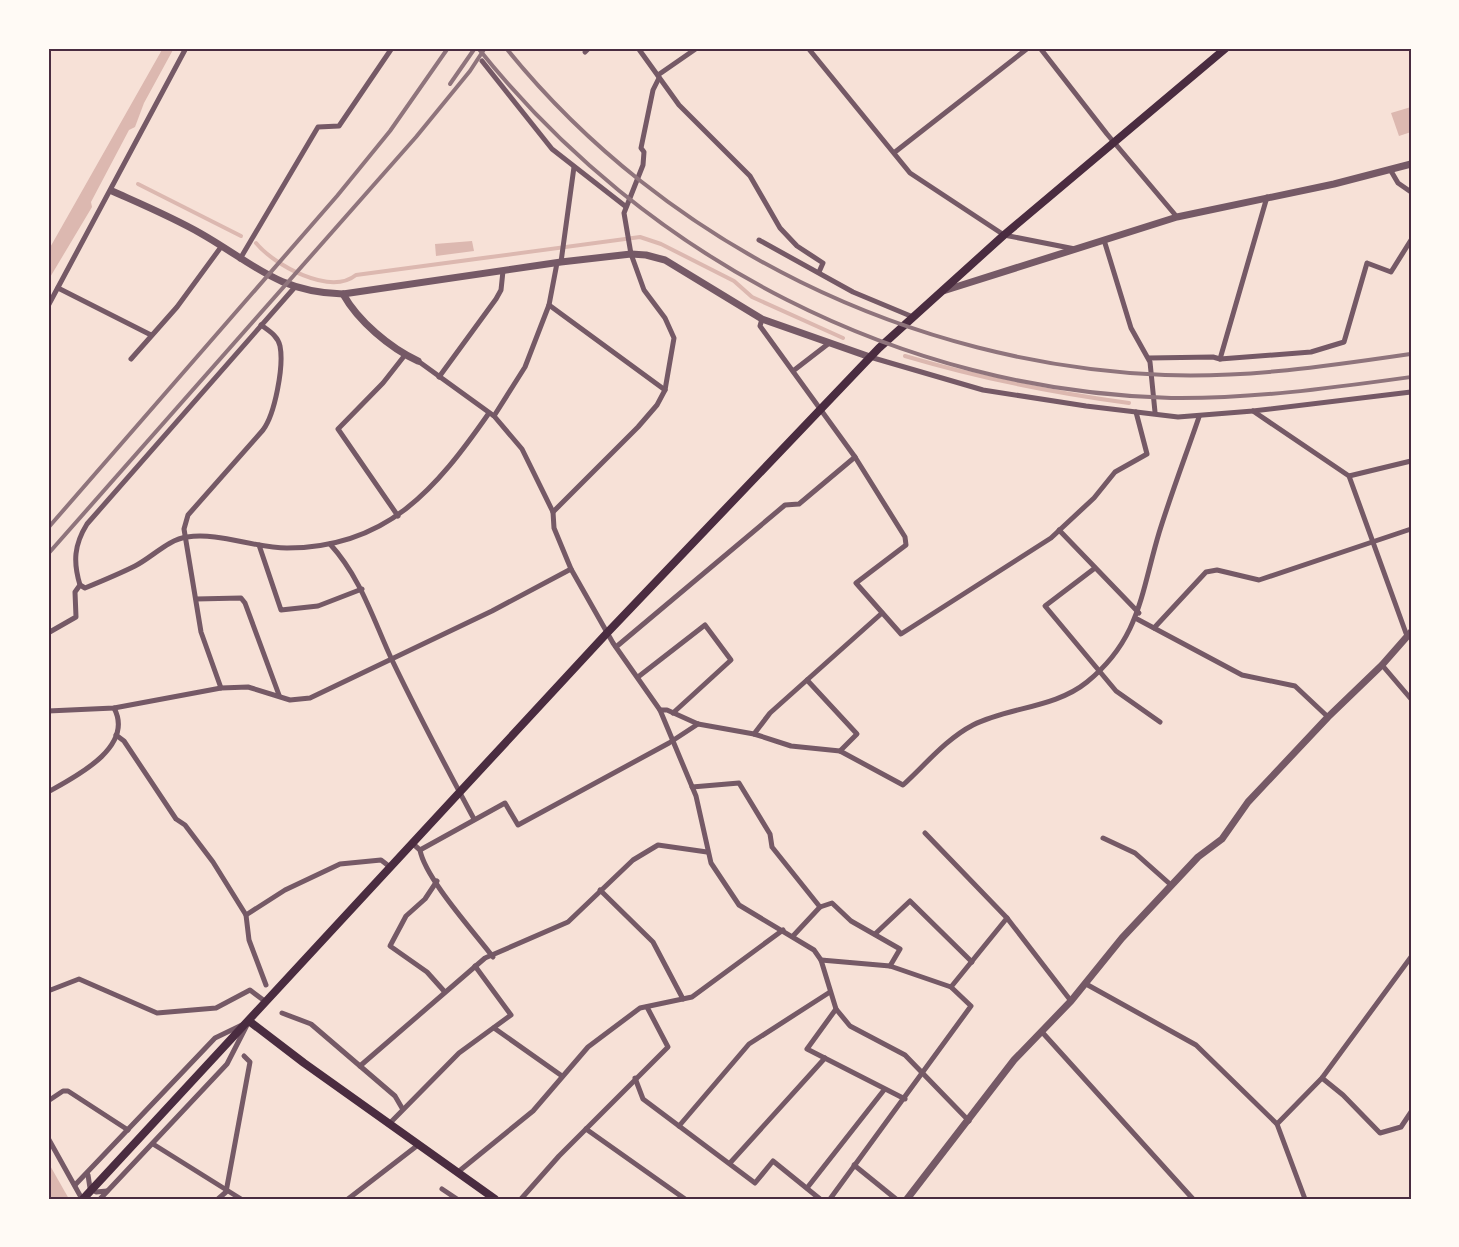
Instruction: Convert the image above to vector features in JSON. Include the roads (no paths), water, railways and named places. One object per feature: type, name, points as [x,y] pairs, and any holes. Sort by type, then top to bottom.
[{"type":"main road","points":[[82,1199],[607,633],[870,357],[938,293],[1226,48]]},
{"type":"main road","points":[[249,1021],[495,1199]]},
{"type":"street","points":[[48,306],[112,191],[186,48]]},
{"type":"street","points":[[240,259],[318,127],[339,126],[392,48]]},
{"type":"street","points":[[638,48],[679,105],[750,176],[780,228],[797,246],[823,263],[819,272]]},
{"type":"street","points":[[553,512],[638,427],[657,405],[665,390],[674,338],[665,318],[644,290],[631,254],[625,206],[643,165],[644,152],[641,148],[658,76],[697,48]]},
{"type":"street","points":[[808,48],[910,173],[1004,236],[1076,249]]},
{"type":"street","points":[[895,152],[1029,48]]},
{"type":"street","points":[[1040,48],[1113,142],[1177,217]]},
{"type":"street","points":[[482,61],[552,149],[625,206]]},
{"type":"street","points":[[938,293],[1177,217],[1391,171],[1411,164]]},
{"type":"street","points":[[80,585],[85,588],[137,565],[185,537],[286,548],[330,544],[366,534],[398,516],[451,467],[525,368],[549,305],[559,263],[574,167]]},
{"type":"street","points":[[1391,171],[1398,183],[1411,192]]},
{"type":"street","points":[[112,191],[181,222],[275,280],[318,293],[343,294],[631,254],[665,260],[762,319],[828,344],[983,390],[1136,412],[1199,417],[1411,392]]},
{"type":"street","points":[[1220,359],[1267,197]]},
{"type":"street","points":[[759,240],[853,292],[913,317]]},
{"type":"street","points":[[1104,240],[1131,328],[1149,358],[1155,412]]},
{"type":"street","points":[[1149,358],[1213,357],[1220,359],[1311,352],[1344,342],[1367,263],[1390,272],[1411,240]]},
{"type":"street","points":[[131,359],[177,307],[221,247]]},
{"type":"street","points":[[439,377],[496,299],[501,290],[503,270]]},
{"type":"street","points":[[48,633],[76,617],[75,592],[80,585],[75,555],[78,539],[87,524],[295,287]]},
{"type":"street","points":[[58,288],[151,335]]},
{"type":"street","points":[[343,294],[352,308],[405,355],[418,361],[491,415],[522,449],[553,512],[554,528],[571,569],[607,633],[660,710],[692,787],[711,863],[739,905],[814,950],[821,960],[836,1009],[850,1026],[906,1055],[969,1121]]},
{"type":"street","points":[[549,305],[665,390]]},
{"type":"street","points":[[762,319],[760,326],[855,457],[905,537],[906,545],[856,583],[901,634],[1059,530],[1094,498],[1115,472],[1147,454],[1136,412]]},
{"type":"street","points":[[221,688],[201,632],[184,529],[188,515],[263,430],[273,414],[281,358],[280,346],[276,337],[261,325]]},
{"type":"street","points":[[793,371],[828,344]]},
{"type":"street","points":[[398,516],[338,429],[383,383],[405,355]]},
{"type":"street","points":[[907,1199],[1014,1060],[1071,1001],[1122,938],[1198,857],[1222,839],[1248,802],[1328,717],[1382,665],[1409,634],[1372,543],[1349,476],[1252,411]]},
{"type":"street","points":[[660,710],[673,712],[698,724],[754,734],[791,746],[840,751],[903,785],[954,738],[973,725],[1057,699],[1087,682],[1114,655],[1138,616],[1160,533],[1199,417]]},
{"type":"street","points":[[616,647],[785,505],[799,504],[855,457]]},
{"type":"street","points":[[1349,476],[1411,461]]},
{"type":"street","points":[[1154,628],[1206,572],[1217,570],[1259,580],[1411,529]]},
{"type":"street","points":[[1059,530],[1138,616],[1154,628],[1242,675],[1295,686],[1328,717]]},
{"type":"street","points":[[330,544],[346,561],[363,589],[391,658],[474,819]]},
{"type":"street","points":[[259,545],[281,610],[318,606],[363,589]]},
{"type":"street","points":[[1095,568],[1046,606],[1116,691],[1160,722]]},
{"type":"street","points":[[48,711],[114,708],[221,688],[248,687],[290,700],[310,698],[492,611],[571,569]]},
{"type":"street","points":[[196,599],[241,598],[245,603],[279,695]]},
{"type":"street","points":[[754,734],[770,713],[882,613]]},
{"type":"street","points":[[638,677],[705,625],[731,660],[673,712]]},
{"type":"street","points":[[1382,665],[1411,699]]},
{"type":"street","points":[[807,680],[857,734],[840,751]]},
{"type":"street","points":[[48,792],[91,766],[104,755],[116,735],[117,715],[114,708]]},
{"type":"street","points":[[420,850],[505,803],[518,825],[698,724]]},
{"type":"street","points":[[116,735],[124,741],[176,819],[185,825],[213,862],[246,915],[249,940],[266,985]]},
{"type":"street","points":[[692,787],[738,783],[770,834],[772,847],[820,907]]},
{"type":"street","points":[[925,833],[1007,918],[1071,1001]]},
{"type":"street","points":[[1103,838],[1135,853],[1171,885]]},
{"type":"street","points":[[412,843],[420,850],[422,860],[436,881],[493,957]]},
{"type":"street","points":[[360,1066],[444,991],[485,958],[493,957],[568,922],[633,860],[658,845],[707,852]]},
{"type":"street","points":[[246,915],[285,890],[340,864],[381,860],[390,867]]},
{"type":"street","points":[[436,881],[425,899],[406,916],[390,946],[427,972],[444,991]]},
{"type":"street","points":[[600,890],[653,942],[684,999]]},
{"type":"street","points":[[875,934],[910,901],[972,962]]},
{"type":"street","points":[[793,936],[820,907],[832,903],[851,921],[900,949],[890,966]]},
{"type":"street","points":[[951,987],[1007,918]]},
{"type":"street","points":[[458,1172],[533,1111],[588,1047],[640,1008],[692,998],[783,930]]},
{"type":"street","points":[[1277,1124],[1322,1077],[1411,957]]},
{"type":"street","points":[[821,960],[890,966],[951,987],[971,1006],[830,1199]]},
{"type":"street","points":[[389,1124],[402,1108],[459,1053],[511,1015],[475,966]]},
{"type":"street","points":[[48,991],[79,979],[157,1013],[216,1008],[250,990],[266,1002]]},
{"type":"street","points":[[1086,984],[1196,1045],[1277,1124],[1305,1199]]},
{"type":"street","points":[[679,1126],[750,1044],[830,992]]},
{"type":"street","points":[[521,1199],[585,1129],[668,1047],[647,1007]]},
{"type":"street","points":[[836,1009],[807,1049],[905,1099]]},
{"type":"street","points":[[282,1013],[311,1024],[395,1096],[402,1108]]},
{"type":"street","points":[[75,1185],[215,1038],[249,1021]]},
{"type":"street","points":[[100,1199],[227,1064],[249,1021]]},
{"type":"street","points":[[494,1028],[562,1076]]},
{"type":"street","points":[[1042,1032],[1193,1199]]},
{"type":"street","points":[[218,1199],[226,1192],[250,1062],[244,1056]]},
{"type":"street","points":[[730,1163],[825,1058]]},
{"type":"street","points":[[1322,1077],[1380,1133],[1401,1127],[1411,1112]]},
{"type":"street","points":[[635,1078],[643,1100],[755,1183],[773,1161],[820,1199]]},
{"type":"street","points":[[807,1188],[884,1090]]},
{"type":"street","points":[[48,1101],[63,1091],[68,1091],[128,1130]]},
{"type":"street","points":[[585,1129],[685,1199]]},
{"type":"street","points":[[48,1138],[82,1199]]},
{"type":"street","points":[[153,1144],[186,1162],[226,1192],[242,1199]]},
{"type":"street","points":[[348,1199],[418,1145]]},
{"type":"street","points":[[854,1165],[896,1199]]},
{"type":"street","points":[[89,1172],[86,1177],[90,1188],[96,1192],[108,1190]]},
{"type":"street","points":[[442,1190],[458,1199]]},
{"type":"waterway","points":[[138,184],[241,236]]},
{"type":"waterway","points":[[256,243],[264,252],[289,268],[318,280],[332,282],[345,281],[356,275],[640,237],[661,244],[734,281],[752,297],[843,338]]},
{"type":"waterway","points":[[905,356],[1016,384],[1129,403]]},
{"type":"railway","points":[[48,528],[337,196],[390,131],[448,48]]},
{"type":"railway","points":[[450,84],[475,48]]},
{"type":"railway","points":[[478,48],[545,123],[619,191],[700,250],[786,300],[877,340],[972,370],[1071,390],[1171,398],[1261,395],[1411,377]]},
{"type":"railway","points":[[48,554],[416,137],[470,71],[485,48]]},
{"type":"railway","points":[[506,48],[570,118],[641,181],[718,236],[801,282],[887,319],[978,348],[1071,366],[1165,375],[1258,373],[1411,354]]}]
